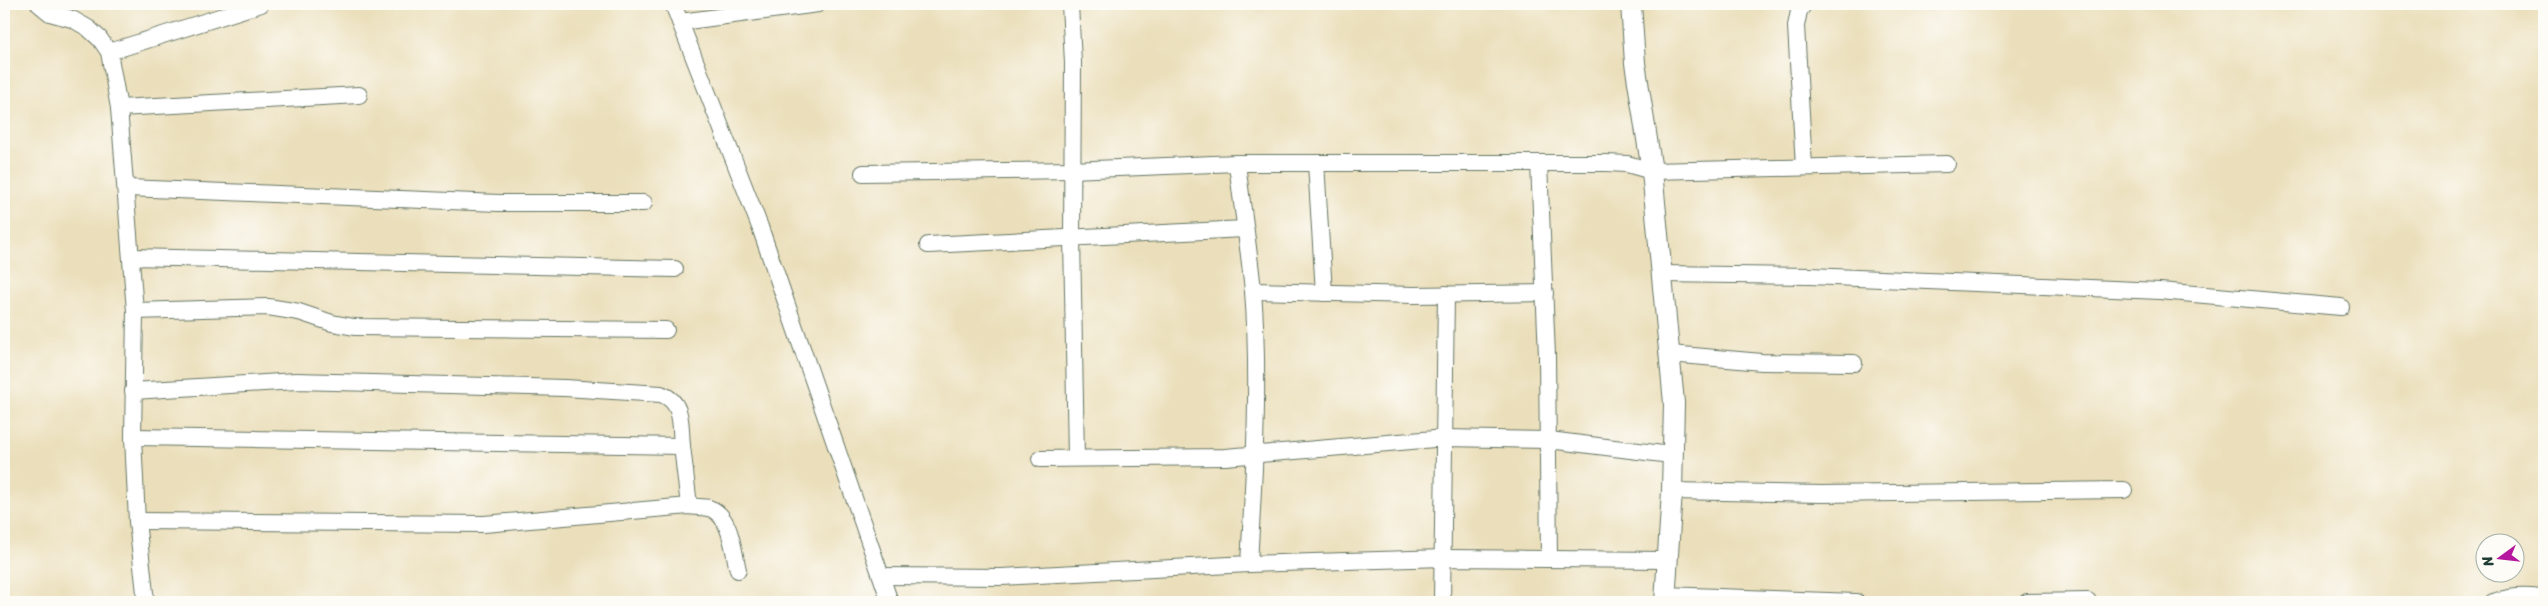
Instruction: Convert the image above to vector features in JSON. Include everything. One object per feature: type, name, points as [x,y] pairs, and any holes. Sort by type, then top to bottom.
[{"type":"street","points":[[40,4],[50,13],[72,19],[88,28],[100,39],[109,52],[119,108],[127,188],[135,311],[132,437],[137,520],[146,602]]},
{"type":"street","points":[[109,52],[261,4]]},
{"type":"street","points":[[673,4],[763,236],[890,602]]},
{"type":"street","points":[[680,22],[818,4]]},
{"type":"street","points":[[1070,4],[1073,62],[1071,170],[1076,458]]},
{"type":"street","points":[[1631,4],[1634,55],[1652,170],[1674,403],[1671,456],[1672,491],[1665,599],[1856,602]]},
{"type":"street","points":[[1804,4],[1799,11],[1796,26],[1804,167]]},
{"type":"street","points":[[119,108],[359,94]]},
{"type":"street","points":[[863,173],[1071,170],[1237,163],[1539,162],[1627,164],[1652,170],[1947,164]]},
{"type":"street","points":[[1539,162],[1545,293],[1550,559]]},
{"type":"street","points":[[1237,163],[1253,291],[1256,456],[1248,564]]},
{"type":"street","points":[[1316,163],[1324,293]]},
{"type":"street","points":[[127,188],[500,203],[644,203]]},
{"type":"street","points":[[928,245],[1244,229]]},
{"type":"street","points":[[131,257],[675,269]]},
{"type":"street","points":[[1662,274],[1810,276],[2160,291],[2341,307]]},
{"type":"street","points":[[1253,291],[1446,294],[1545,293]]},
{"type":"street","points":[[1442,602],[1446,438],[1446,294]]},
{"type":"street","points":[[135,311],[268,307],[299,312],[332,324],[354,327],[666,330]]},
{"type":"street","points":[[1670,354],[1762,362],[1854,363]]},
{"type":"street","points":[[133,390],[296,381],[565,388],[661,394],[674,401],[679,411],[689,506]]},
{"type":"street","points":[[132,437],[682,446]]},
{"type":"street","points":[[1040,459],[1256,456],[1446,438],[1549,440],[1671,456]]},
{"type":"street","points":[[1672,491],[1822,494],[2124,490]]},
{"type":"street","points":[[137,520],[484,524],[689,506],[710,508],[723,517],[730,534],[738,570]]},
{"type":"street","points":[[882,576],[1002,577],[1248,564],[1444,558],[1667,560]]},
{"type":"street","points":[[2493,602],[2511,597],[2544,599]]},
{"type":"street","points":[[2027,602],[2088,602]]}]
